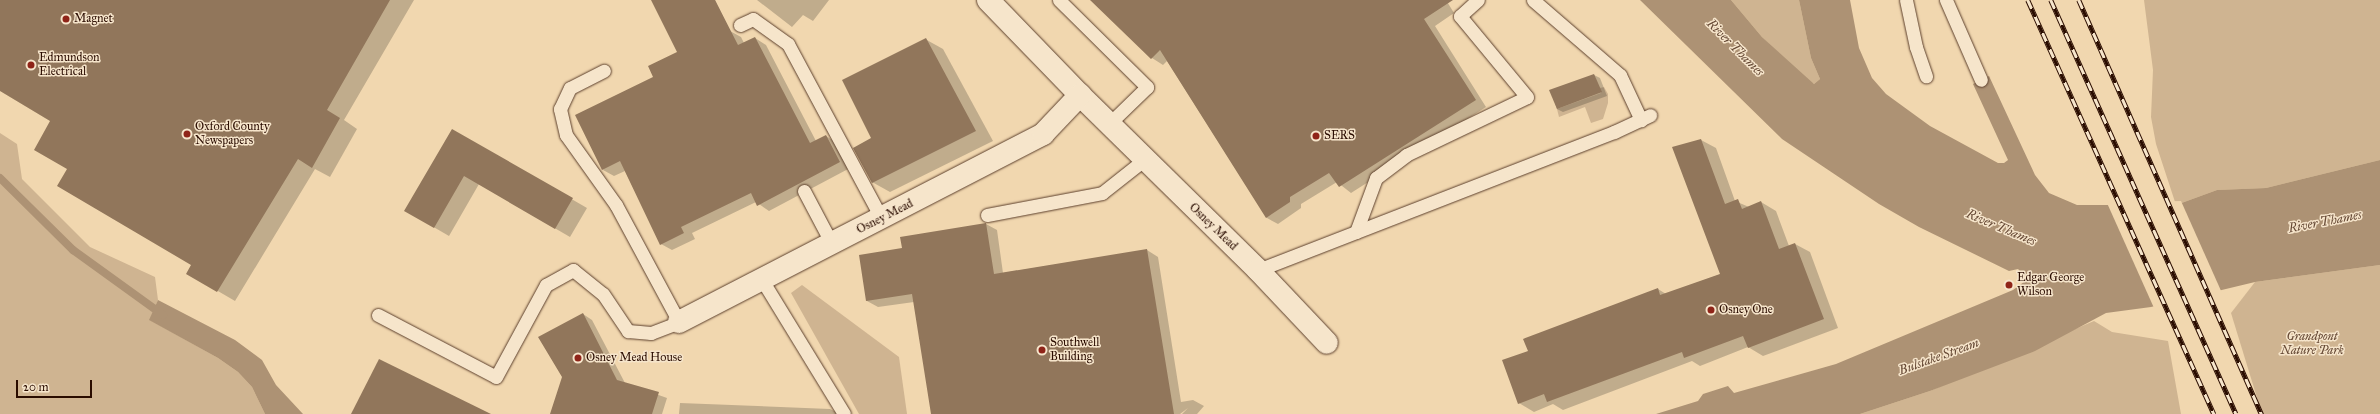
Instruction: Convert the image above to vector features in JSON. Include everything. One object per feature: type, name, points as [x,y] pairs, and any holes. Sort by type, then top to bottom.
[{"type":"street","name":"Osney Mead","points":[[988,0],[1080,95],[1258,270],[1327,344]]},
{"type":"street","name":"Osney Mead","points":[[679,322],[882,219],[1043,134],[1080,95]]},
{"type":"lane","points":[[1059,0],[1147,87],[1109,124]]},
{"type":"lane","points":[[1356,232],[1376,178],[1406,155],[1527,97],[1460,16],[1478,0]]},
{"type":"lane","points":[[1258,270],[1646,117],[1620,75],[1533,0]]},
{"type":"lane","points":[[1906,0],[1916,47],[1926,76]]},
{"type":"lane","points":[[1946,0],[1981,80]]},
{"type":"lane","points":[[740,25],[753,19],[788,44],[882,219]]},
{"type":"lane","points":[[378,315],[496,377],[546,285],[573,270],[602,294],[628,331],[651,334],[679,322],[616,205],[566,135],[560,109],[570,88],[604,71]]},
{"type":"lane","points":[[987,215],[1102,194],[1145,160]]},
{"type":"lane","points":[[804,191],[832,244]]},
{"type":"lane","points":[[762,280],[844,414]]},
{"type":"green space","points":[[1731,0],[1799,0],[1811,58],[1820,79],[1814,84],[1810,82],[1762,37]]},
{"type":"green space","points":[[2144,0],[2380,0],[2380,160],[2266,188],[2217,190],[2176,205],[2156,144],[2151,117],[2153,70]]},
{"type":"green space","points":[[1604,87],[1608,94],[1608,103],[1603,119],[1591,123],[1585,107],[1559,117],[1557,109],[1601,93],[1600,88]]},
{"type":"green space","points":[[0,133],[17,144],[22,179],[90,247],[155,277],[158,300],[150,320],[218,358],[238,372],[252,387],[265,414],[0,414]]},
{"type":"green space","name":"Grandpont Nature Park","points":[[2380,265],[2380,414],[2262,414],[2231,313],[2255,282]]},
{"type":"green space","points":[[802,285],[899,357],[907,414],[859,414],[791,293]]},
{"type":"green space","points":[[2094,321],[2112,332],[2168,341],[2181,414],[1860,414],[1930,391]]},
{"type":"water","points":[[1640,0],[1731,0],[1762,37],[1814,84],[1820,79],[1811,58],[1799,0],[1850,0],[1859,48],[1872,78],[1886,94],[1930,126],[1998,163],[2004,163],[2008,160],[1973,84],[1989,76],[2035,175],[2049,193],[2077,205],[2176,205],[2217,190],[2266,188],[2380,160],[2380,265],[2255,282],[2151,307],[2106,313],[2035,351],[1930,391],[1860,414],[1656,414],[1698,401],[1703,394],[1728,386],[1734,393],[1836,364],[2013,290],[2028,279],[2018,269],[2009,271],[1919,227],[1879,204],[1782,139]]},
{"type":"water","points":[[158,300],[235,340],[262,360],[276,385],[303,414],[265,414],[252,387],[238,372],[218,358],[149,320]]},
{"type":"pier","points":[[2181,201],[2222,293],[2154,308],[2107,203]]},
{"type":"building","name":"Oxford County Newspapers","points":[[0,0],[390,0],[327,110],[340,118],[312,168],[298,159],[217,292],[186,274],[191,265],[57,186],[67,169],[34,150],[50,121],[0,91]]},
{"type":"building","points":[[651,0],[715,0],[738,45],[755,37],[810,143],[826,135],[840,162],[757,206],[751,193],[681,227],[684,233],[660,245],[620,161],[602,170],[575,115],[653,77],[648,66],[677,52]]},
{"type":"building","name":"SERS","points":[[1090,0],[1453,0],[1424,19],[1476,100],[1339,187],[1329,173],[1290,197],[1290,202],[1266,218],[1160,50],[1151,59]]},
{"type":"building","points":[[926,38],[976,131],[872,183],[853,148],[871,138],[842,80]]},
{"type":"building","points":[[1594,74],[1602,92],[1557,109],[1549,90]]},
{"type":"building","points":[[452,129],[573,198],[555,229],[464,176],[434,228],[404,211]]},
{"type":"building","name":"Osney One","points":[[1701,139],[1725,204],[1738,199],[1742,209],[1761,201],[1779,249],[1795,243],[1824,319],[1748,348],[1743,336],[1684,358],[1682,352],[1547,402],[1544,394],[1518,404],[1502,360],[1528,351],[1523,339],[1658,288],[1660,295],[1720,274],[1672,147]]},
{"type":"building","name":"Southwell Building","points":[[986,223],[994,274],[1147,249],[1174,414],[931,414],[912,294],[866,301],[859,255],[902,248],[900,237]]},
{"type":"building","name":"Osney Mead House","points":[[583,313],[617,380],[659,392],[652,414],[550,414],[562,377],[538,337]]},
{"type":"building","points":[[379,359],[491,414],[351,414]]},
{"type":"waterway","points":[[0,178],[73,250],[163,315]]},
{"type":"railway","points":[[2028,0],[2214,414]]},
{"type":"railway","points":[[2051,0],[2236,414]]},
{"type":"railway","points":[[2079,0],[2262,414]]},
{"type":"place","name":"Magnet","points":[[66,19]]},
{"type":"place","name":"Edmundson Electrical","points":[[31,65]]},
{"type":"place","name":"Oxford County Newspapers","points":[[187,134]]},
{"type":"place","name":"SERS","points":[[1316,136]]},
{"type":"place","name":"Edgar George Wilson","points":[[2009,285]]},
{"type":"place","name":"Osney One","points":[[1711,310]]},
{"type":"place","name":"Southwell Building","points":[[1042,350]]},
{"type":"place","name":"Osney Mead House","points":[[578,358]]},
{"type":"water label","name":"River Thames","points":[[1735,48]]},
{"type":"water label","name":"River Thames","points":[[2325,222]]},
{"type":"water label","name":"River Thames","points":[[2001,228]]},
{"type":"water label","name":"Bulstake Stream","points":[[1939,357]]}]
